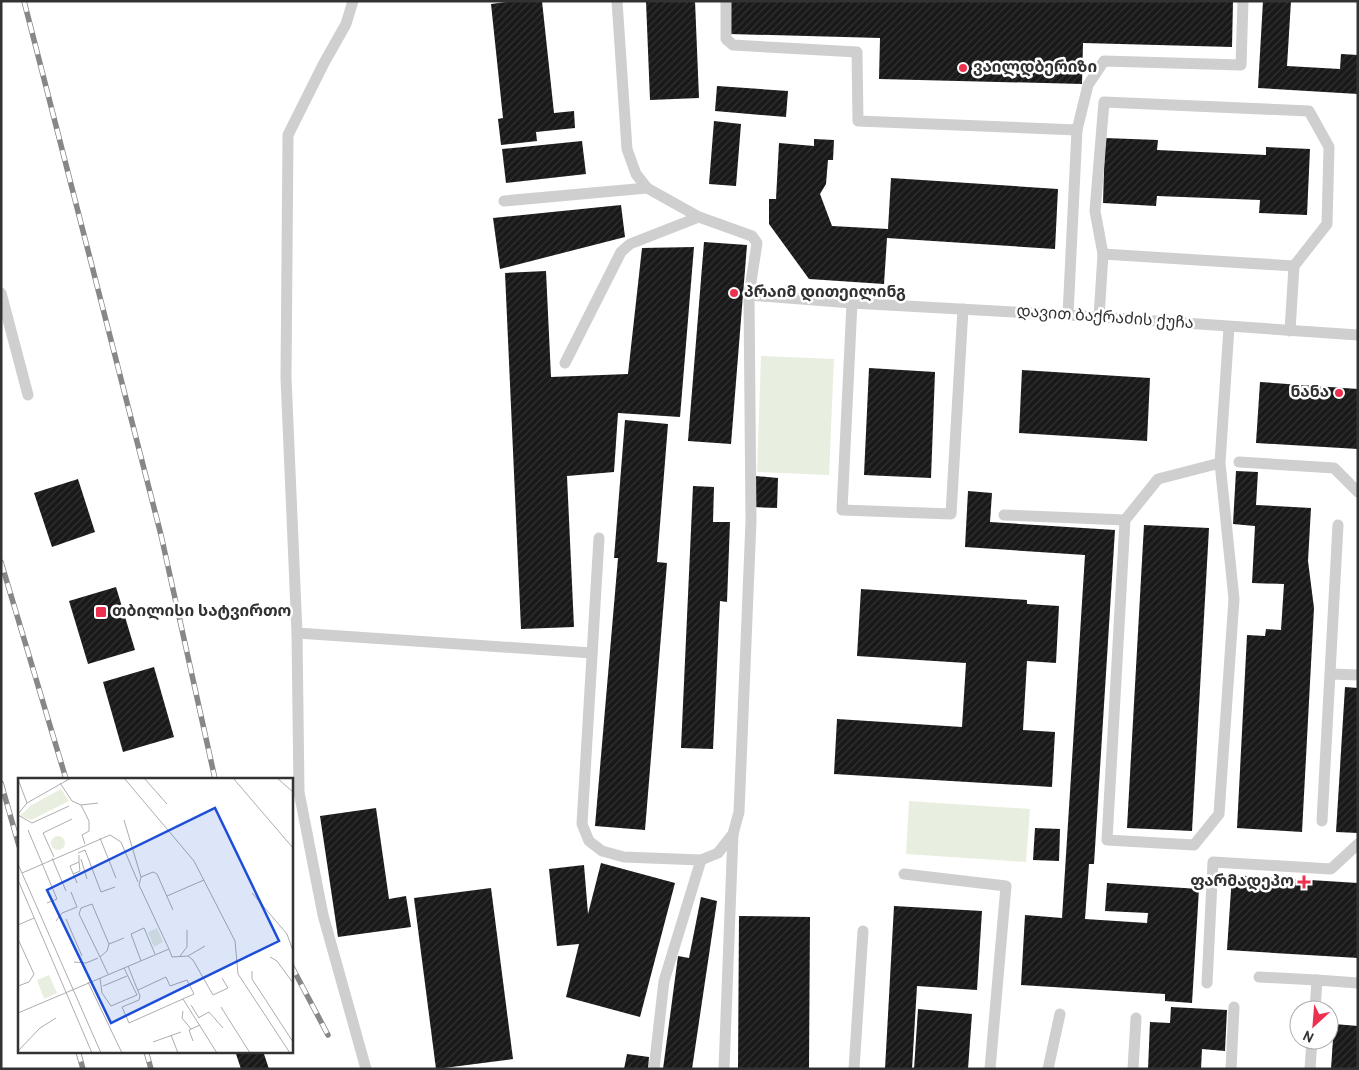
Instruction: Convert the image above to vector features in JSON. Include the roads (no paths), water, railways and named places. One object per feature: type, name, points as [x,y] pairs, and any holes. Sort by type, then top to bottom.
[{"type":"lane","points":[[353,1],[346,24],[288,135],[286,378],[297,633],[299,792],[323,914],[366,1069]]},
{"type":"lane","points":[[617,1],[627,149],[636,174],[647,188],[699,217],[752,236],[756,243],[749,295],[751,521],[739,812],[733,834],[724,1069]]},
{"type":"lane","points":[[726,1],[726,38],[733,45],[857,52],[858,121],[1077,130]]},
{"type":"lane","points":[[1068,315],[1077,130],[1088,84],[1104,61],[1241,65],[1243,1]]},
{"type":"lane","points":[[1099,317],[1103,254],[1095,210],[1104,102],[1309,111],[1329,147],[1327,224],[1294,266],[1290,331]]},
{"type":"lane","points":[[504,201],[647,188]]},
{"type":"lane","points":[[565,363],[621,252],[630,244],[699,217]]},
{"type":"lane","points":[[1103,254],[1294,266]]},
{"type":"lane","points":[[1,294],[28,395]]},
{"type":"lane","name":"დავით ბაქრაძის ქუჩა","points":[[749,295],[852,304],[1068,315],[1358,335]]},
{"type":"lane","points":[[852,304],[842,510],[951,514],[963,309]]},
{"type":"lane","points":[[1220,463],[1158,479],[1126,520],[1107,840],[1194,845],[1219,814],[1234,600],[1220,463],[1228,327]]},
{"type":"lane","points":[[1238,462],[1334,468],[1358,492]]},
{"type":"lane","points":[[1004,515],[1126,520]]},
{"type":"lane","points":[[1322,821],[1338,526]]},
{"type":"lane","points":[[599,538],[582,824],[589,841],[602,851],[624,857],[701,860],[718,853],[733,834]]},
{"type":"lane","points":[[297,633],[592,653]]},
{"type":"lane","points":[[1331,674],[1358,675]]},
{"type":"lane","points":[[1207,983],[1213,862],[1331,868],[1358,844]]},
{"type":"lane","points":[[654,1069],[664,981],[701,860]]},
{"type":"lane","points":[[904,874],[1006,886],[990,1069]]},
{"type":"lane","points":[[854,1069],[863,931]]},
{"type":"lane","points":[[1259,977],[1358,983]]},
{"type":"lane","points":[[1316,1000],[1317,980]]},
{"type":"lane","points":[[1231,1069],[1234,1007]]},
{"type":"lane","points":[[1048,1069],[1060,1014]]},
{"type":"lane","points":[[1133,1069],[1136,1018]]},
{"type":"lane","points":[[1310,1069],[1311,1050]]},
{"type":"railway","points":[[24,1],[161,535],[215,778]]},
{"type":"railway","points":[[1,562],[66,778]]},
{"type":"railway","points":[[1,783],[18,842]]},
{"type":"railway","points":[[292,967],[328,1035]]},
{"type":"railway","points":[[78,1052],[83,1069]]},
{"type":"railway","points":[[146,1052],[151,1069]]},
{"type":"place","name":"ვაილდბერიზი","points":[[963,68]]},
{"type":"place","name":"პრაიმ დითეილინგ","points":[[734,293]]},
{"type":"place","name":"ნანა","points":[[1339,393]]},
{"type":"place","name":"თბილისი სატვირთო","points":[[101,612]]},
{"type":"place","name":"ფარმადეპო","points":[[1304,882]]}]
